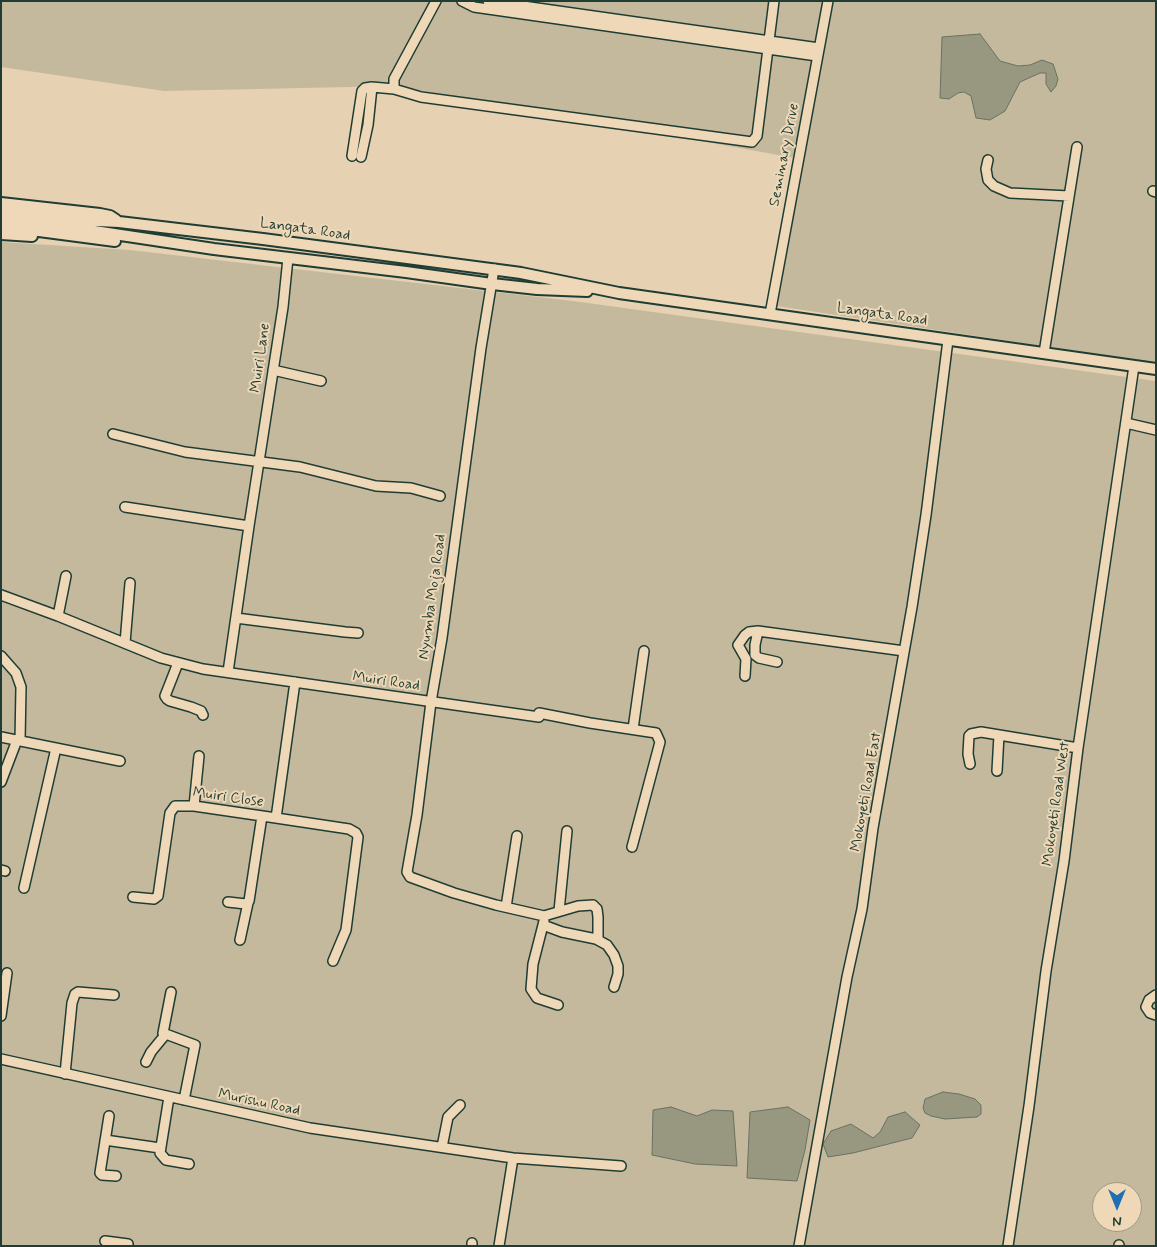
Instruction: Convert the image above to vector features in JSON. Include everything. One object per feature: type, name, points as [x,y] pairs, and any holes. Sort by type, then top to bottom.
[{"type":"main road","points":[[1,203],[100,214],[110,216],[119,222]]},
{"type":"main road","name":"Langata Road","points":[[1,210],[78,220],[119,222],[494,269],[603,290],[1156,369]]},
{"type":"main road","name":"Langata Road","points":[[1,218],[156,239],[214,249],[492,284],[546,289],[603,290]]},
{"type":"main road","points":[[1,226],[142,243],[156,239]]},
{"type":"main road","points":[[1,234],[80,237]]},
{"type":"street","points":[[394,89],[394,79],[436,1]]},
{"type":"street","points":[[462,1],[474,7],[818,52]]},
{"type":"street","points":[[488,1],[768,45]]},
{"type":"street","points":[[356,157],[368,125],[372,88],[394,89],[421,97],[750,143],[755,141],[757,136],[774,1]]},
{"type":"street","name":"Seminary Drive","points":[[770,314],[828,1]]},
{"type":"street","points":[[1044,353],[1077,147]]},
{"type":"street","points":[[988,160],[986,169],[988,180],[994,186],[1010,193],[1069,196]]},
{"type":"street","name":"Muiri Lane","points":[[228,672],[288,258]]},
{"type":"street","name":"Nyumba Moja Road","points":[[494,269],[481,348],[442,638],[431,702],[417,816],[407,867],[408,875],[454,893],[506,907],[544,920],[562,932],[598,940]]},
{"type":"street","name":"Mokoyeti Road East","points":[[799,1246],[847,977],[862,909],[873,828],[924,525],[948,340]]},
{"type":"street","name":"Mokoyeti Road West","points":[[1008,1246],[1134,366]]},
{"type":"street","points":[[273,370],[321,381]]},
{"type":"street","points":[[1126,423],[1156,430]]},
{"type":"street","points":[[113,434],[185,452],[300,467],[376,486],[411,488],[440,496]]},
{"type":"street","points":[[126,507],[249,526]]},
{"type":"street","points":[[58,616],[66,576]]},
{"type":"street","points":[[125,643],[130,583]]},
{"type":"street","name":"Muiri Road","points":[[1,595],[178,663],[431,702],[539,716],[539,713],[656,733],[660,742],[632,847]]},
{"type":"street","points":[[236,618],[358,633]]},
{"type":"street","points":[[745,676],[746,658],[738,643],[748,632],[758,631],[904,651]]},
{"type":"street","points":[[758,631],[755,656],[777,662]]},
{"type":"street","points":[[633,729],[644,651]]},
{"type":"street","points":[[1,656],[16,673],[21,687],[19,741],[1,782]]},
{"type":"street","points":[[178,663],[165,696],[166,699],[201,711],[203,715]]},
{"type":"street","name":"Muiri Close","points":[[276,818],[295,682]]},
{"type":"street","points":[[970,764],[968,746],[970,734],[981,732],[1078,748]]},
{"type":"street","points":[[997,771],[999,735]]},
{"type":"street","points":[[1,737],[120,761]]},
{"type":"street","points":[[24,888],[56,748]]},
{"type":"street","points":[[194,806],[199,756]]},
{"type":"street","name":"Muiri Close","points":[[133,897],[154,898],[158,896],[170,813],[175,806],[194,806],[353,830],[358,840],[346,930],[333,961]]},
{"type":"street","points":[[240,940],[262,816]]},
{"type":"street","points":[[559,911],[567,831]]},
{"type":"street","points":[[506,907],[517,836]]},
{"type":"street","points":[[228,902],[248,903]]},
{"type":"street","points":[[558,1005],[537,998],[531,989],[534,964],[544,920],[559,911],[578,906],[595,906],[598,918],[598,940],[607,944],[617,963],[618,974],[614,987]]},
{"type":"street","points":[[1,1016],[7,973]]},
{"type":"street","points":[[65,1074],[72,1003],[75,994],[78,992],[114,995]]},
{"type":"street","points":[[165,1035],[163,1030],[171,992]]},
{"type":"street","points":[[1156,995],[1154,994],[1149,1000],[1146,1007],[1150,1013],[1156,1015]]},
{"type":"street","points":[[146,1062],[151,1052],[165,1035]]},
{"type":"street","points":[[165,1035],[195,1044],[184,1100]]},
{"type":"street","name":"Murishu Road","points":[[1,1059],[310,1128],[513,1158],[621,1166]]},
{"type":"street","points":[[169,1097],[160,1148],[162,1157],[166,1160],[189,1164]]},
{"type":"street","points":[[442,1147],[448,1117],[460,1105]]},
{"type":"street","points":[[109,1116],[100,1173],[102,1175],[116,1176]]},
{"type":"street","points":[[105,1140],[160,1148]]},
{"type":"street","points":[[499,1246],[513,1158]]},
{"type":"street","points":[[105,1240],[128,1244]]},
{"type":"shaded area","points":[[1,1],[1156,1],[1156,363],[776,306],[795,158],[395,86],[164,91],[1,67]]},
{"type":"shaded area","points":[[980,34],[1000,61],[1018,66],[1030,65],[1042,60],[1053,64],[1058,79],[1056,86],[1051,92],[1046,84],[1046,73],[1040,73],[1020,82],[1005,111],[990,120],[976,118],[971,96],[964,92],[958,93],[949,99],[940,98],[942,37]]},
{"type":"shaded area","points":[[1,242],[130,250],[573,301],[1156,381],[1156,1246],[1,1246]]},
{"type":"shaded area","points":[[943,1092],[975,1099],[981,1105],[981,1114],[977,1117],[945,1119],[925,1113],[923,1108],[925,1099]]},
{"type":"shaded area","points":[[671,1107],[697,1116],[712,1110],[733,1111],[737,1166],[695,1164],[652,1155],[653,1110]]},
{"type":"shaded area","points":[[788,1107],[810,1120],[797,1181],[747,1178],[750,1112]]},
{"type":"shaded area","points":[[905,1112],[920,1125],[912,1138],[853,1153],[828,1157],[823,1144],[831,1131],[851,1124],[873,1138],[880,1132],[888,1117]]}]
